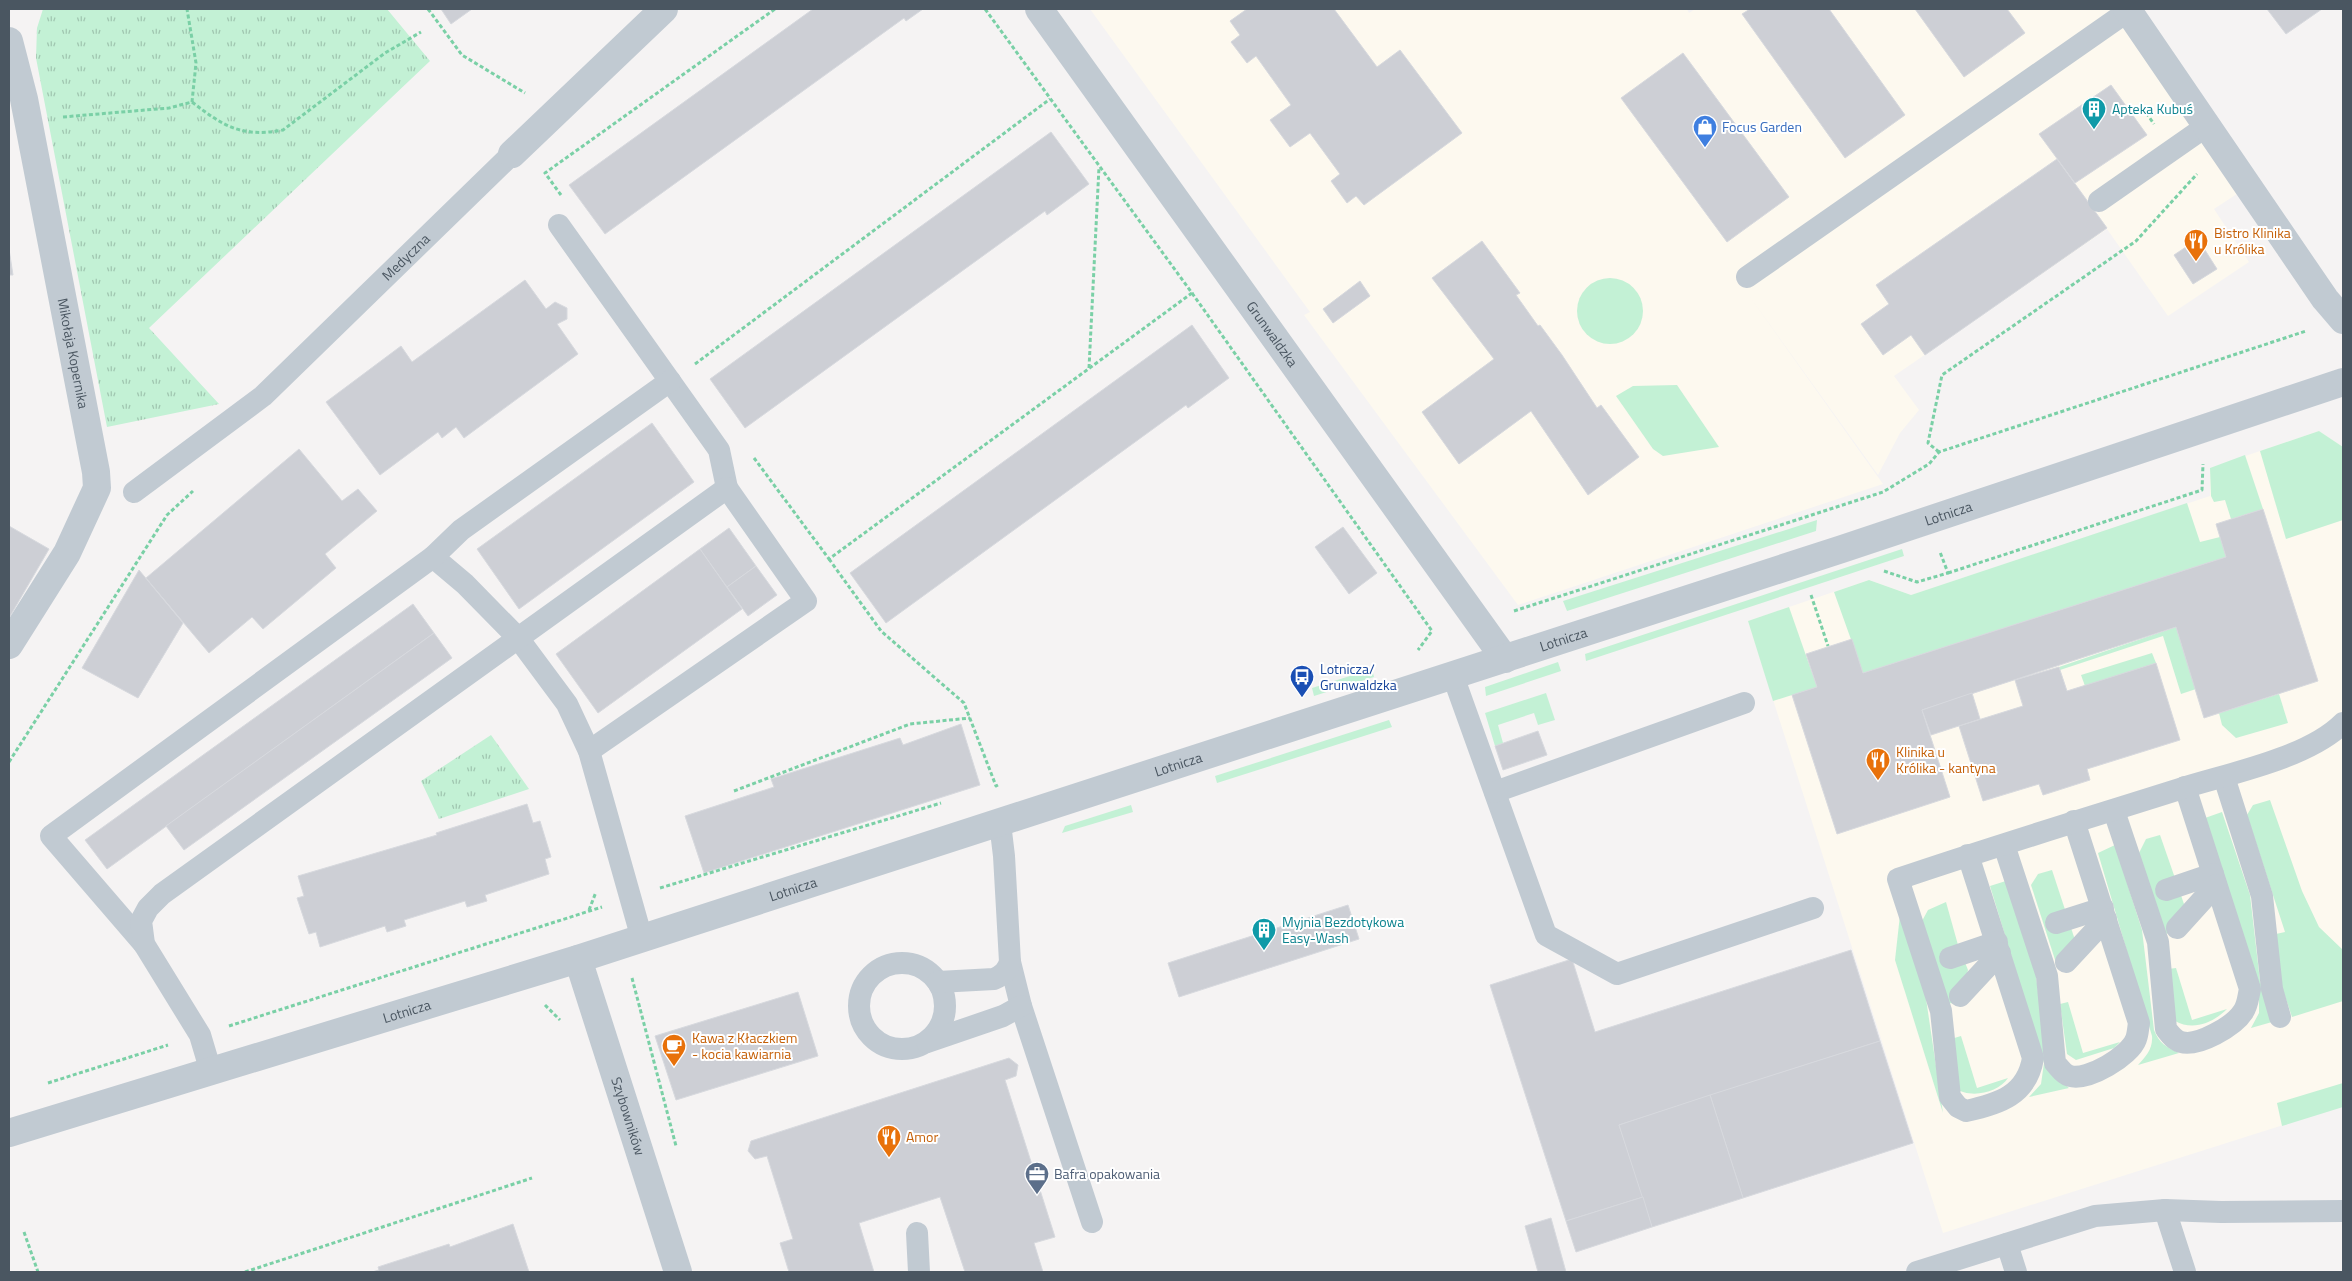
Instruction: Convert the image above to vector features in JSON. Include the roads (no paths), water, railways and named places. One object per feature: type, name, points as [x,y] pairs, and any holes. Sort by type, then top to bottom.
[{"type":"street","name":"Medyczna","points":[[512,154],[664,9]]},
{"type":"street","name":"Grunwaldzka","points":[[1039,9],[1505,659]]},
{"type":"street","points":[[2129,9],[2326,299],[2343,319]]},
{"type":"street","name":"Mikołaja Kopernika","points":[[9,41],[28,122],[96,472],[97,488],[67,553],[9,645]]},
{"type":"street","name":"Lotnicza","points":[[9,1133],[642,939],[1505,659],[2343,382]]},
{"type":"street","name":"Szybowników","points":[[578,959],[678,1272]]},
{"type":"lane","points":[[1747,277],[2129,9]]},
{"type":"lane","points":[[2100,201],[2208,126]]},
{"type":"lane","name":"Medyczna","points":[[134,492],[263,396],[512,154]]},
{"type":"lane","points":[[559,225],[720,450],[727,488],[806,601],[589,751]]},
{"type":"lane","points":[[211,1072],[200,1036],[144,944],[52,836],[433,557],[461,530],[670,380]]},
{"type":"lane","points":[[144,944],[142,921],[148,908],[162,894],[727,488]]},
{"type":"lane","points":[[433,557],[465,584],[518,638],[567,704],[589,751],[642,939]]},
{"type":"lane","points":[[1453,676],[1546,935],[1617,974],[1813,908]]},
{"type":"lane","points":[[1495,792],[1744,703]]},
{"type":"lane","points":[[1968,855],[2033,1058],[2031,1073],[2018,1089],[1990,1106],[1966,1111],[1958,1107],[1950,1097],[1941,1010],[1898,878],[1968,855],[2004,845],[2074,821],[2224,777],[2315,745],[2343,723]]},
{"type":"lane","points":[[2224,777],[2262,896],[2272,988],[2280,1017]]},
{"type":"lane","points":[[2114,810],[2158,942],[2166,1030],[2174,1039],[2182,1043],[2206,1038],[2222,1031],[2235,1021],[2247,1005],[2250,989],[2185,787]]},
{"type":"lane","points":[[2004,845],[2047,976],[2055,1063],[2064,1073],[2072,1077],[2096,1071],[2111,1064],[2125,1054],[2136,1039],[2139,1023],[2074,821]]},
{"type":"lane","points":[[1000,823],[1004,856],[1010,962],[1021,1006],[1092,1222]]},
{"type":"lane","points":[[2166,890],[2215,880]]},
{"type":"lane","points":[[2176,928],[2215,880]]},
{"type":"lane","points":[[2056,924],[2104,913]]},
{"type":"lane","points":[[2066,962],[2104,913]]},
{"type":"lane","points":[[1950,958],[1998,948]]},
{"type":"lane","points":[[1960,996],[1998,948]]},
{"type":"lane","points":[[926,1042],[938,1030],[945,1014],[945,997],[938,982],[919,966],[902,962],[893,963],[878,970],[862,989],[859,1014],[862,1023],[878,1042],[886,1046],[902,1050],[919,1046],[1003,1016],[1021,1006]]},
{"type":"lane","points":[[938,982],[994,979],[1005,972],[1010,962]]},
{"type":"lane","points":[[2165,1210],[2185,1272]]},
{"type":"lane","points":[[1917,1272],[2095,1216],[2165,1210],[2221,1212],[2343,1211]]},
{"type":"lane","points":[[917,1233],[919,1272]]},
{"type":"lane","points":[[2007,1244],[2016,1272]]},
{"type":"place","name":"Apteka Kubuś","points":[[2094,130]]},
{"type":"place","name":"Focus Garden","points":[[1705,148]]},
{"type":"place","name":"Bistro Klinika u Królika","points":[[2196,262]]},
{"type":"place","name":"Lotnicza/ Grunwaldzka","points":[[1302,698]]},
{"type":"place","name":"Klinika u Królika - kantyna","points":[[1878,781]]},
{"type":"place","name":"Myjnia Bezdotykowa Easy-Wash","points":[[1264,951]]},
{"type":"place","name":"Kawa z Kłaczkiem - kocia kawiarnia","points":[[674,1067]]},
{"type":"place","name":"Amor","points":[[889,1158]]},
{"type":"place","name":"Bafra opakowania","points":[[1037,1195]]}]
